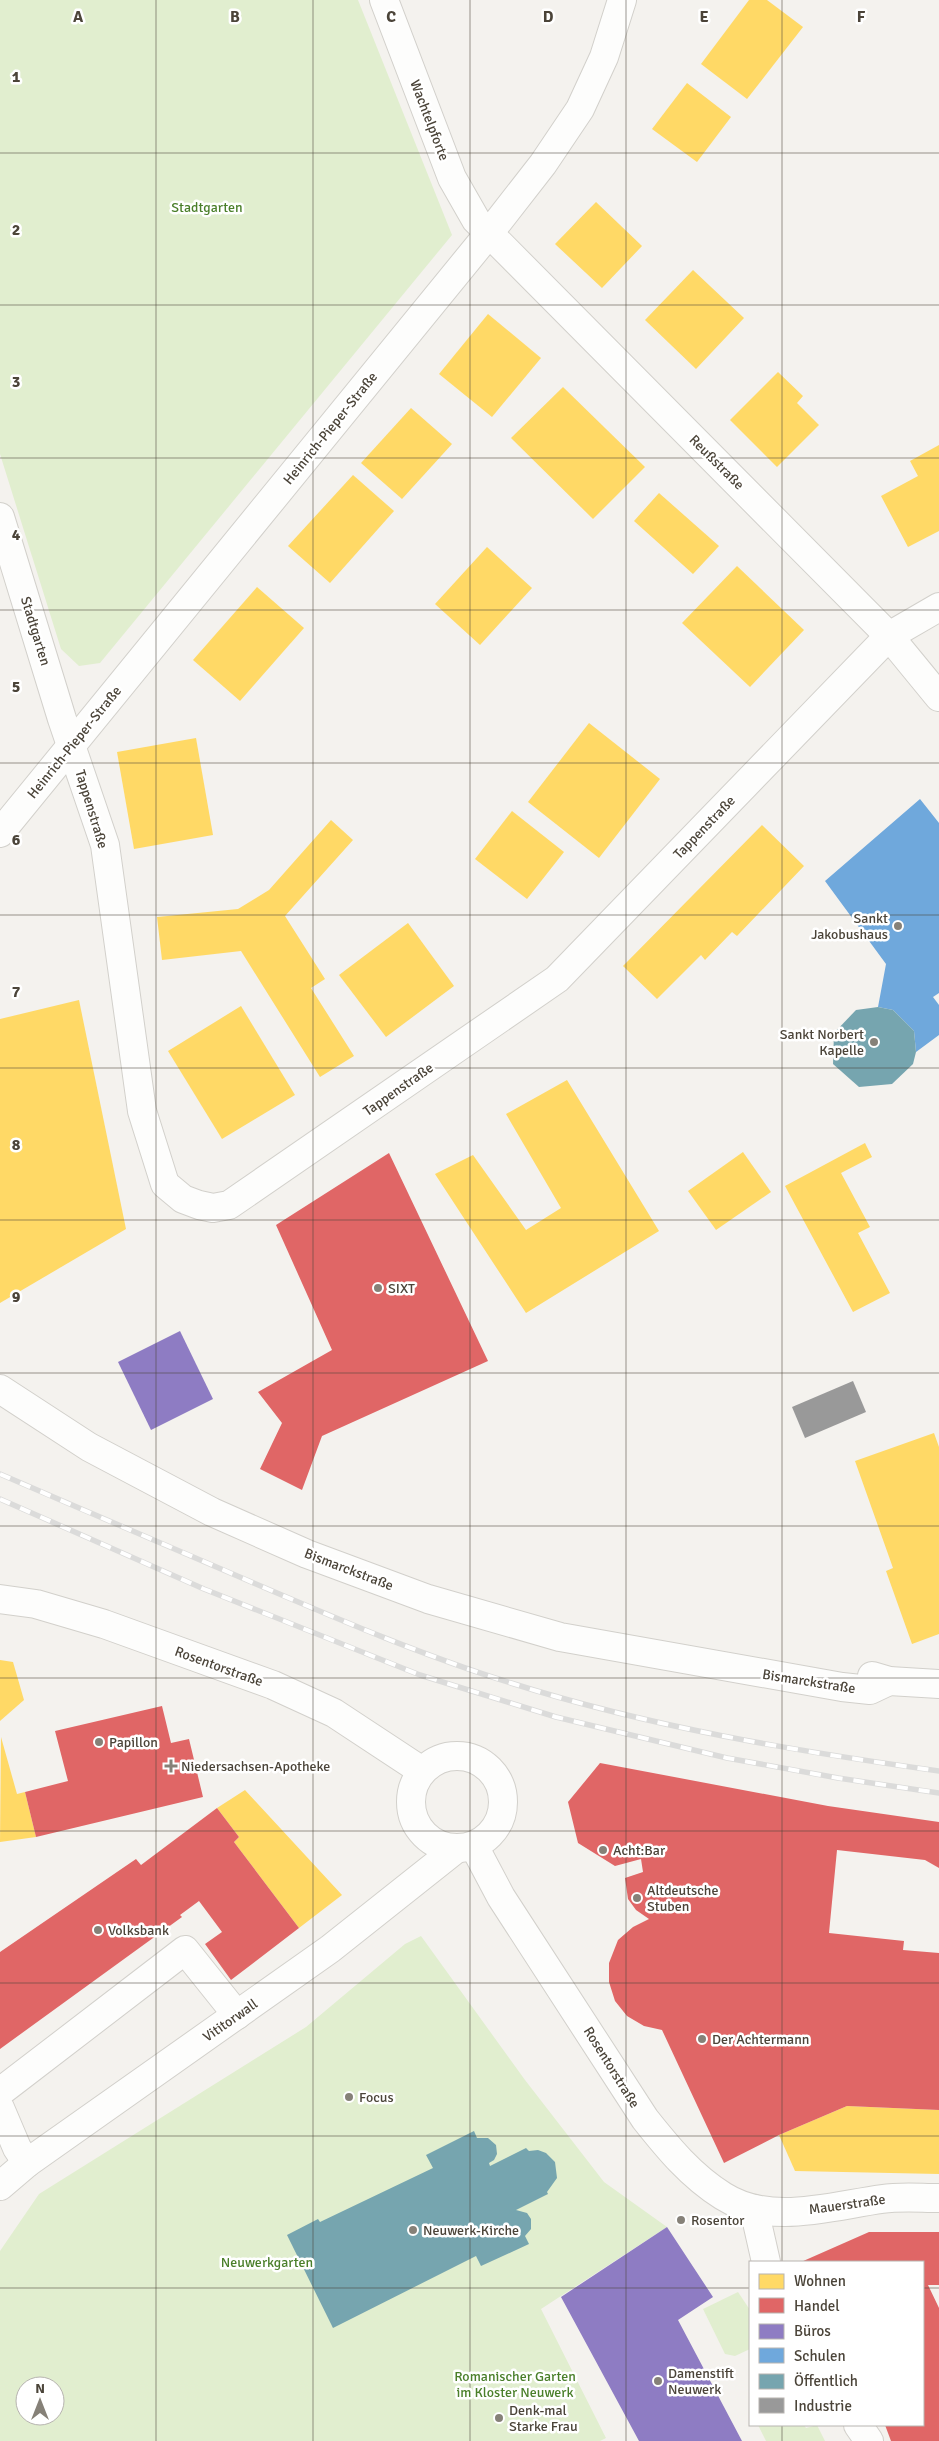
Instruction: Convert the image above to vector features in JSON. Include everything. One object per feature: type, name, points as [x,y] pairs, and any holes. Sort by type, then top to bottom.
[{"type":"street","name":"Wachtelpforte","points":[[384,0],[452,178],[476,220],[490,232]]},
{"type":"street","name":"Heinrich-Pieper-Straße","points":[[0,833],[490,232],[543,164],[580,110],[604,57],[622,0]]},
{"type":"street","name":"Reußstraße","points":[[490,232],[889,636],[939,697]]},
{"type":"street","name":"Stadtgarten","points":[[0,517],[72,744]]},
{"type":"street","name":"Tappenstraße","points":[[72,744],[105,844],[142,1112],[165,1184],[183,1199],[213,1208],[229,1205],[557,979],[889,636],[939,607]]},
{"type":"street","name":"Bismarckstraße","points":[[0,1389],[89,1447],[150,1481],[307,1554],[428,1599],[560,1637],[796,1681],[870,1690],[889,1681],[939,1684]]},
{"type":"street","name":"Rosentorstraße","points":[[0,1599],[36,1604],[104,1624],[273,1685],[334,1713],[422,1771]]},
{"type":"street","points":[[464,1756],[485,1764],[500,1782],[504,1801],[500,1820],[490,1836],[465,1847],[439,1845],[424,1836],[414,1821],[410,1804],[413,1786],[422,1771],[441,1758],[464,1756]]},
{"type":"street","name":"Rosentorstraße","points":[[465,1847],[501,1897],[644,2119],[672,2153],[699,2178],[724,2197],[754,2209]]},
{"type":"street","name":"Vititorwall","points":[[0,2186],[27,2163],[330,1949],[465,1847]]},
{"type":"street","points":[[0,2092],[185,1950],[237,2015]]},
{"type":"street","points":[[0,2108],[17,2148],[27,2163]]},
{"type":"street","name":"Mauerstraße","points":[[754,2209],[793,2212],[883,2198],[939,2198]]},
{"type":"street","points":[[754,2209],[766,2261]]},
{"type":"street","points":[[859,2426],[869,2441]]},
{"type":"green space","name":"Stadtgarten","points":[[0,0],[358,0],[452,235],[100,663],[79,666],[61,649],[0,454]]},
{"type":"green space","name":"Neuwerkgarten","points":[[421,1936],[525,2080],[604,2182],[667,2227],[541,2309],[606,2438],[600,2441],[0,2441],[0,2251],[39,2194],[306,2027],[405,1944]]},
{"type":"green space","points":[[738,2292],[749,2308],[749,2349],[735,2356],[725,2354],[703,2309]]},
{"type":"green space","points":[[758,2426],[805,2426],[806,2428],[818,2426],[825,2441],[766,2441]]},
{"type":"building: Wohnen","points":[[749,0],[767,0],[803,27],[747,99],[701,64]]},
{"type":"building: Wohnen","points":[[687,83],[731,117],[697,162],[652,129]]},
{"type":"building: Wohnen","points":[[596,202],[642,246],[602,288],[555,244]]},
{"type":"building: Wohnen","points":[[693,270],[744,318],[696,369],[645,320]]},
{"type":"building: Wohnen","points":[[488,314],[541,358],[492,417],[439,374]]},
{"type":"building: Wohnen","points":[[778,372],[803,396],[797,403],[819,425],[777,467],[730,420]]},
{"type":"building: Wohnen","points":[[563,387],[645,467],[593,519],[511,438]]},
{"type":"building: Wohnen","points":[[411,408],[452,444],[402,499],[361,463]]},
{"type":"building: Wohnen","points":[[939,445],[939,531],[908,547],[881,496],[918,476],[910,461]]},
{"type":"building: Wohnen","points":[[353,475],[394,511],[330,583],[288,546]]},
{"type":"building: Wohnen","points":[[659,493],[719,546],[693,574],[634,521]]},
{"type":"building: Wohnen","points":[[487,547],[532,588],[480,645],[435,604]]},
{"type":"building: Wohnen","points":[[737,566],[804,630],[750,687],[682,623]]},
{"type":"building: Wohnen","points":[[257,587],[304,628],[240,701],[193,660]]},
{"type":"building: Wohnen","points":[[589,723],[660,779],[599,858],[528,802]]},
{"type":"building: Wohnen","points":[[196,738],[213,835],[134,849],[117,752]]},
{"type":"building: Wohnen","points":[[512,811],[564,852],[527,899],[475,859]]},
{"type":"building: Wohnen","points":[[331,820],[353,840],[285,916],[325,979],[311,988],[354,1056],[320,1077],[241,951],[162,960],[157,917],[238,909],[269,890]]},
{"type":"building: Wohnen","points":[[762,825],[804,866],[737,936],[732,932],[705,960],[701,955],[657,999],[623,966]]},
{"type":"building: Wohnen","points":[[408,923],[454,986],[386,1037],[339,975]]},
{"type":"building: Wohnen","points":[[79,1000],[126,1229],[0,1303],[0,1019]]},
{"type":"building: Wohnen","points":[[241,1006],[295,1095],[222,1139],[168,1051]]},
{"type":"building: Wohnen","points":[[567,1080],[659,1231],[526,1313],[435,1174],[473,1155],[526,1230],[561,1208],[506,1114]]},
{"type":"building: Wohnen","points":[[865,1143],[872,1157],[841,1173],[870,1227],[858,1233],[890,1293],[853,1312],[785,1186]]},
{"type":"building: Wohnen","points":[[743,1152],[771,1192],[716,1230],[688,1191]]},
{"type":"building: Wohnen","points":[[934,1433],[939,1447],[939,1634],[912,1644],[886,1571],[893,1568],[855,1461]]},
{"type":"building: Wohnen","points":[[0,1660],[13,1662],[24,1700],[0,1721]]},
{"type":"building: Wohnen","points":[[1,1737],[17,1794],[25,1792],[36,1837],[0,1842]]},
{"type":"building: Wohnen","points":[[245,1790],[342,1895],[299,1928],[234,1842],[239,1837],[217,1808]]},
{"type":"building: Wohnen","points":[[847,2106],[939,2110],[939,2174],[795,2171],[779,2135]]},
{"type":"building: Handel","name":"SIXT","points":[[389,1153],[488,1361],[322,1436],[302,1490],[260,1469],[282,1423],[258,1392],[332,1350],[276,1225]]},
{"type":"building: Handel","points":[[162,1706],[171,1743],[189,1739],[203,1797],[36,1837],[25,1792],[68,1781],[55,1731]]},
{"type":"building: Handel","points":[[600,1763],[828,1806],[939,1822],[939,1868],[925,1860],[837,1850],[829,1933],[904,1941],[903,1950],[939,1953],[939,2110],[847,2106],[779,2135],[724,2163],[662,2030],[644,2026],[627,2016],[615,2001],[609,1982],[609,1963],[618,1940],[633,1927],[649,1919],[636,1910],[628,1899],[625,1878],[643,1872],[641,1859],[615,1866],[578,1843],[568,1802]]},
{"type":"building: Handel","name":"Volksbank","points":[[217,1808],[239,1837],[234,1842],[299,1928],[231,1980],[205,1944],[222,1932],[199,1901],[180,1915],[182,1917],[0,2049],[0,1952],[136,1859],[141,1865]]},
{"type":"building: Handel","points":[[869,2232],[939,2232],[939,2285],[928,2285],[939,2308],[939,2441],[891,2441],[885,2426],[924,2426],[924,2261],[803,2261]]},
{"type":"building: Büros","points":[[180,1331],[213,1399],[151,1430],[118,1362]]},
{"type":"building: Büros","name":"Damenstift Neuwerk","points":[[667,2227],[713,2297],[678,2320],[742,2441],[639,2441],[561,2297]]},
{"type":"building: Schulen","name":"Sankt Jakobushaus","points":[[920,799],[939,823],[939,993],[933,997],[939,1005],[939,1035],[916,1052],[914,1031],[893,1010],[878,1007],[886,964],[825,881]]},
{"type":"building: Öffentlich","name":"Sankt Norbert Kapelle","points":[[878,1007],[893,1010],[914,1031],[916,1052],[913,1064],[892,1084],[859,1087],[833,1064],[834,1033],[856,1010]]},
{"type":"building: Öffentlich","name":"Neuwerk-Kirche","points":[[474,2131],[477,2138],[488,2138],[496,2145],[497,2154],[494,2160],[489,2163],[490,2166],[526,2148],[529,2151],[538,2150],[546,2153],[555,2162],[557,2178],[547,2192],[548,2194],[516,2210],[527,2213],[531,2219],[531,2229],[525,2236],[529,2244],[481,2266],[476,2256],[333,2328],[287,2235],[318,2219],[320,2222],[433,2168],[426,2155]]},
{"type":"building: Industrie","points":[[853,1381],[866,1412],[805,1438],[792,1407]]},
{"type":"railway","points":[[0,1474],[351,1624],[446,1661],[511,1683],[563,1699],[723,1736],[939,1771]]},
{"type":"railway","points":[[0,1499],[204,1589],[420,1675],[556,1717],[727,1758],[838,1778],[939,1793]]},
{"type":"place","name":"Sankt Jakobushaus","points":[[898,926]]},
{"type":"place","name":"Sankt Norbert Kapelle","points":[[874,1042]]},
{"type":"place","name":"SIXT","points":[[378,1288]]},
{"type":"place","name":"Papillon","points":[[99,1742]]},
{"type":"place","name":"Niedersachsen-Apotheke","points":[[171,1766]]},
{"type":"place","name":"Acht:Bar","points":[[603,1850]]},
{"type":"place","name":"Altdeutsche Stuben","points":[[637,1898]]},
{"type":"place","name":"Volksbank","points":[[98,1930]]},
{"type":"place","name":"Der Achtermann","points":[[702,2039]]},
{"type":"place","name":"Focus","points":[[349,2097]]},
{"type":"place","name":"Rosentor","points":[[681,2220]]},
{"type":"place","name":"Neuwerk-Kirche","points":[[413,2230]]},
{"type":"place","name":"Damenstift Neuwerk","points":[[658,2381]]},
{"type":"place","name":"Denk-mal Starke Frau","points":[[499,2418]]},
{"type":"park label","name":"Romanischer Garten im Kloster Neuwerk","points":[[515,2384]]}]
